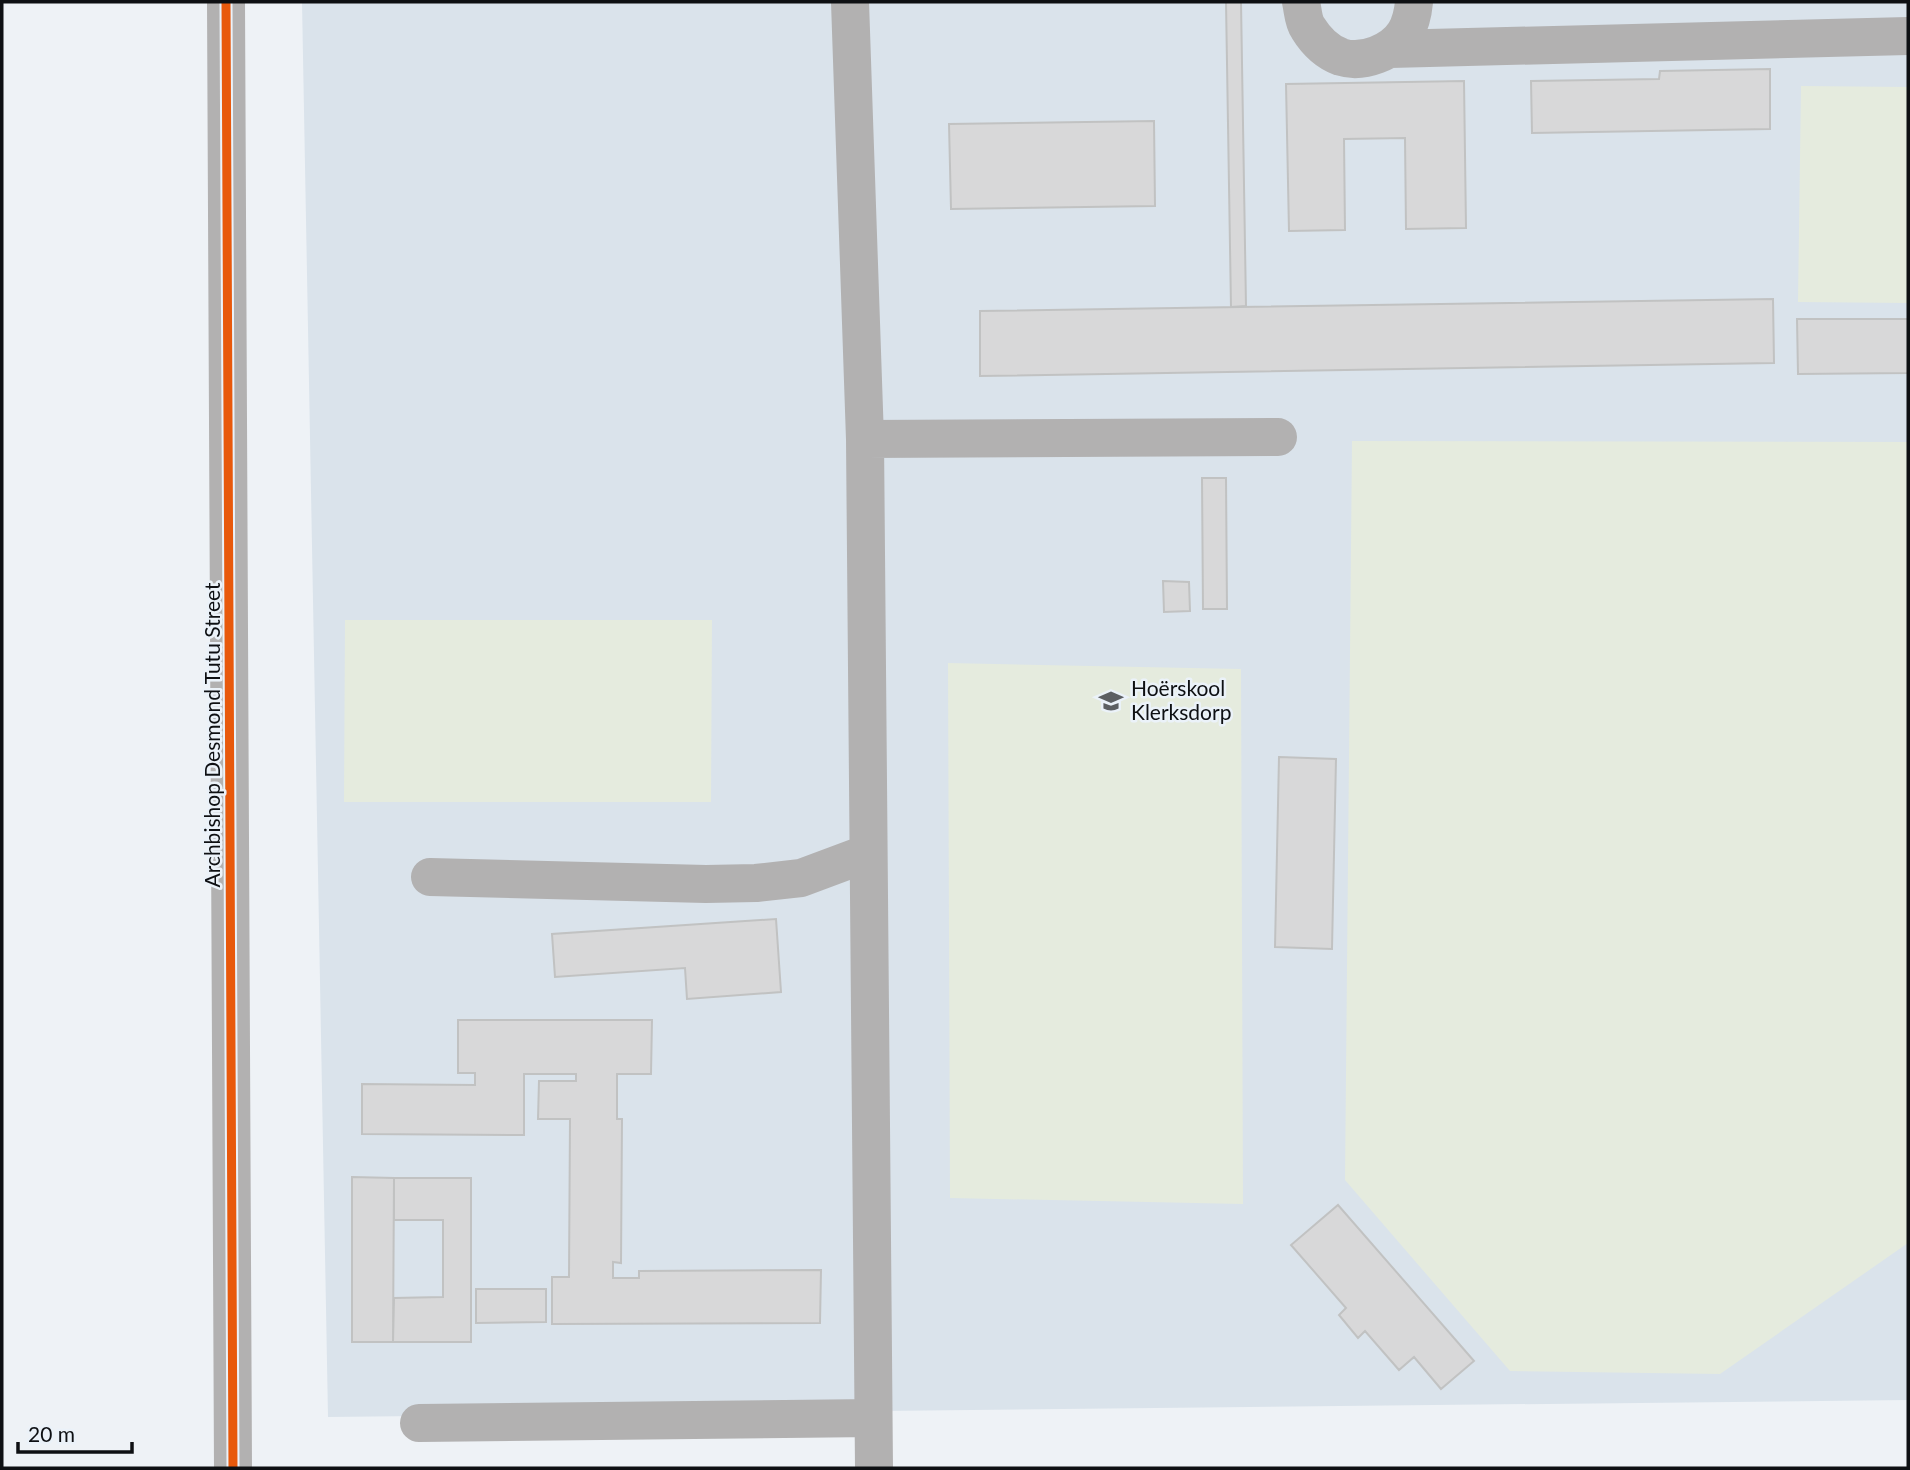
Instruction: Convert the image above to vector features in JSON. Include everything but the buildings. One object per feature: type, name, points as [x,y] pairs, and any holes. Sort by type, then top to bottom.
[{"type":"street","name":"Archbishop Desmond Tutu Street","points":[[226,2],[233,1468]]},
{"type":"street","points":[[850,2],[865,439],[874,1468]]},
{"type":"street","points":[[1301,2],[1306,26],[1321,46],[1343,57],[1367,58],[1390,49],[1908,36]]},
{"type":"street","points":[[1390,49],[1404,35],[1413,18],[1414,2]]},
{"type":"street","points":[[865,439],[1278,438]]},
{"type":"street","points":[[430,877],[756,883],[802,877],[868,853]]},
{"type":"street","points":[[419,1423],[873,1418]]},
{"type":"shaded area","name":"Hoërskool Klerksdorp","points":[[302,2],[1908,2],[1908,1400],[328,1417]]},
{"type":"shaded area","points":[[1801,86],[1908,87],[1908,303],[1798,302]]},
{"type":"shaded area","points":[[1352,441],[1908,442],[1908,1243],[1720,1374],[1510,1371],[1345,1180]]},
{"type":"shaded area","points":[[345,620],[712,620],[711,802],[344,802]]},
{"type":"shaded area","points":[[948,663],[1241,669],[1243,1204],[950,1198]]},
{"type":"cycle path","points":[[226,2],[233,1468]]},
{"type":"place","name":"Hoërskool Klerksdorp","points":[[1111,701]]}]
